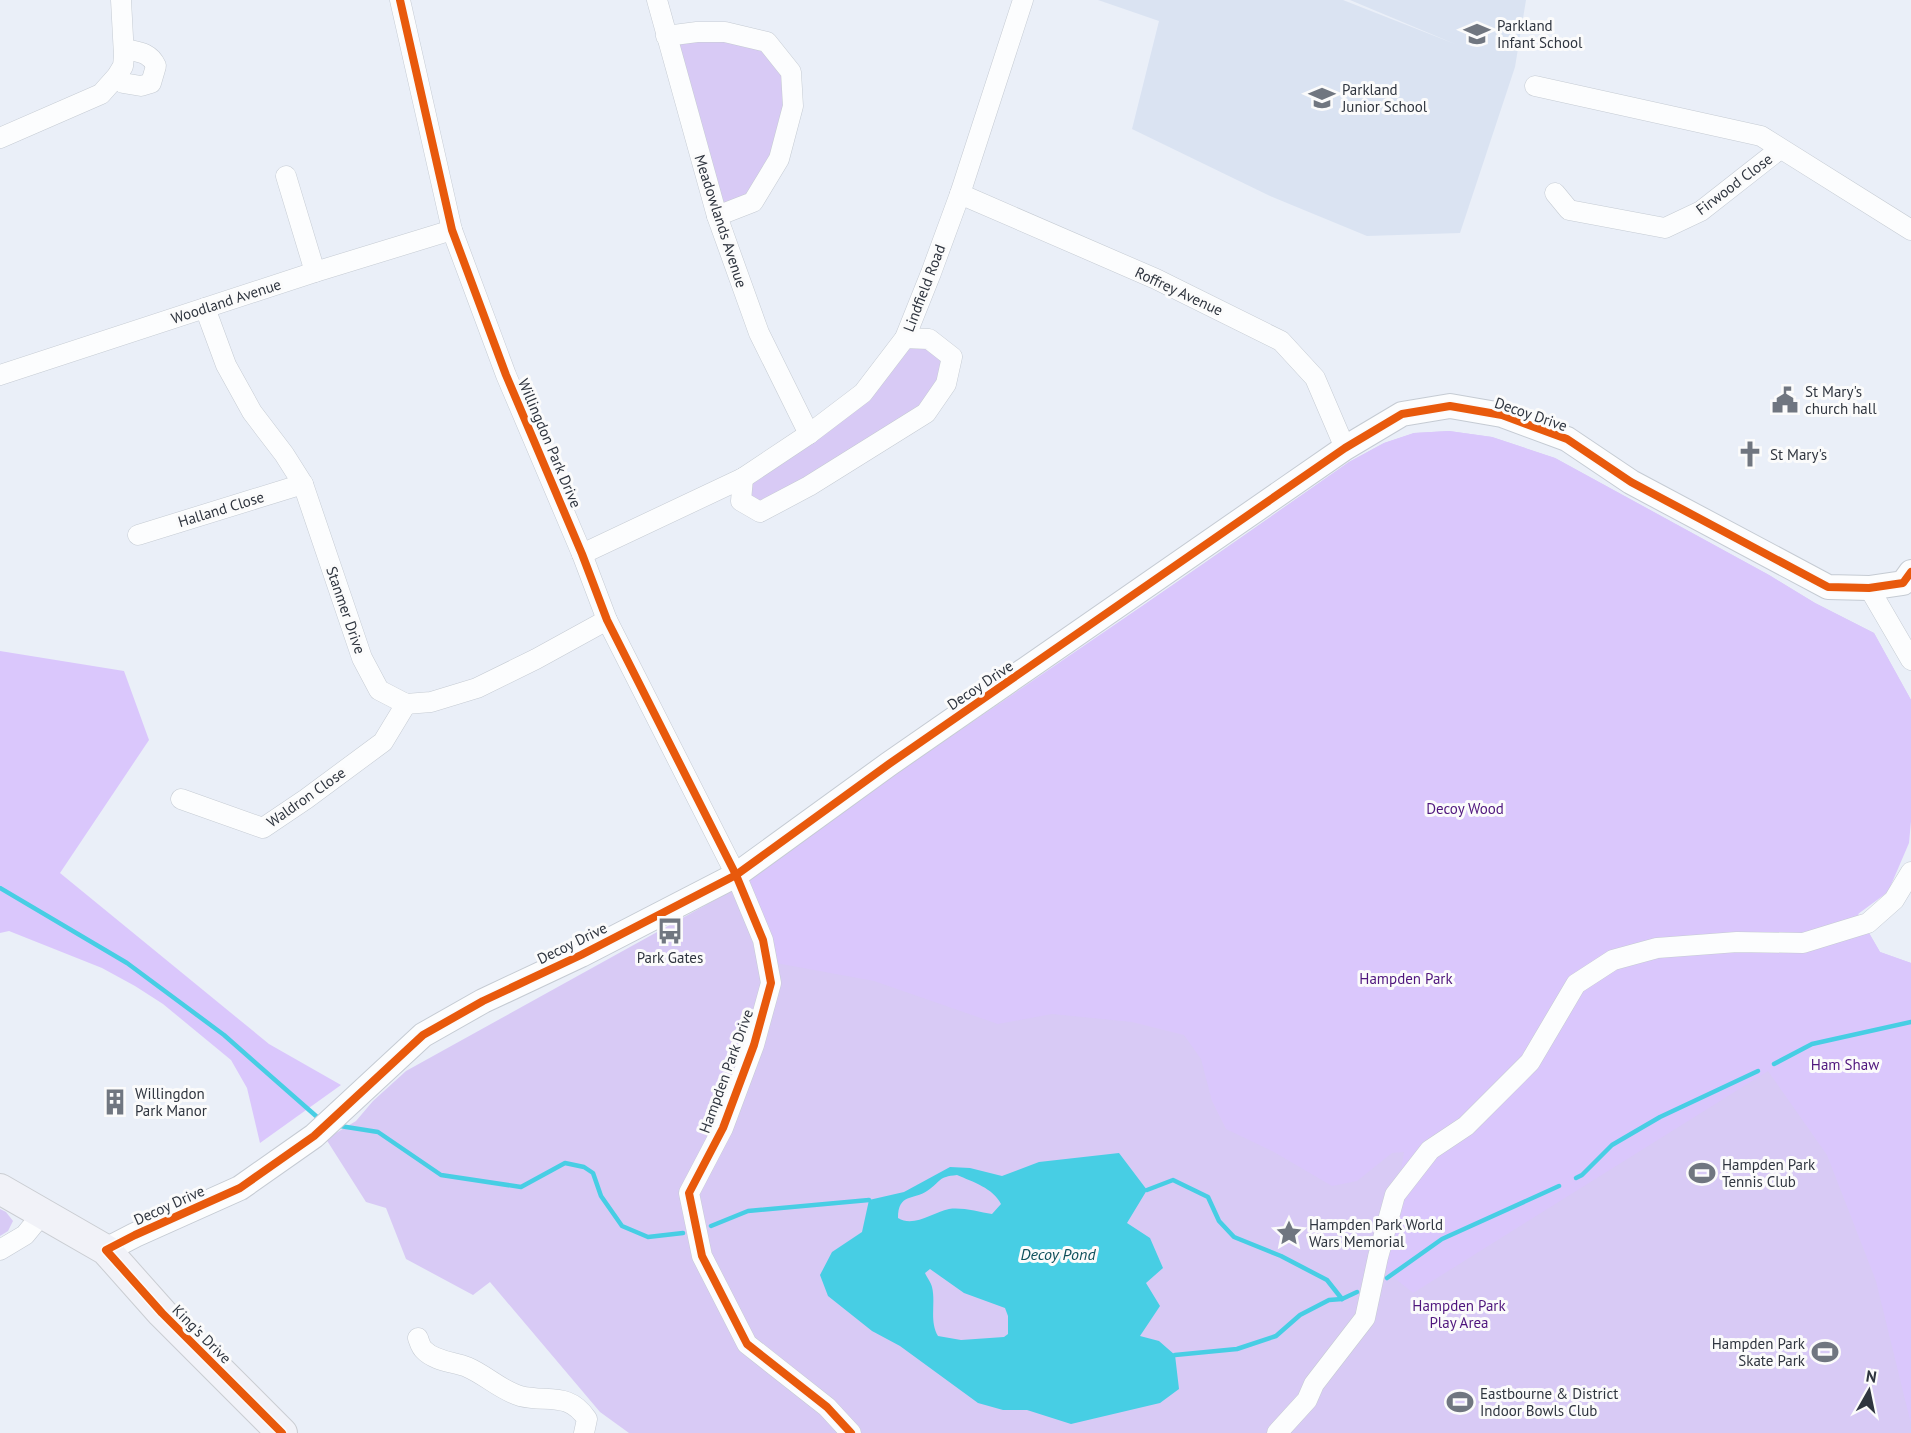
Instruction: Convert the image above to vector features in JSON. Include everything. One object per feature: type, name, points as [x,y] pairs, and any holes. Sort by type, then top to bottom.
[{"type":"main road","name":"King's Drive","points":[[0,1189],[106,1250],[162,1313],[282,1433]]},
{"type":"street","points":[[0,138],[101,94],[123,66],[121,0]]},
{"type":"street","name":"Willingdon Park Drive","points":[[400,0],[452,230],[506,375],[582,554],[607,620],[736,875]]},
{"type":"street","name":"Meadowlands Avenue","points":[[657,0],[717,216],[759,333],[809,434]]},
{"type":"street","name":"Lindfield Road","points":[[582,554],[743,478],[809,434],[863,393],[904,338],[932,273],[1023,0]]},
{"type":"street","points":[[666,36],[697,32],[725,33],[767,42],[791,72],[793,106],[779,159],[753,202],[717,216]]},
{"type":"street","points":[[117,75],[123,83],[141,86],[151,83],[156,66],[152,57],[143,52],[124,49]]},
{"type":"street","points":[[1535,86],[1761,136],[1911,230]]},
{"type":"street","name":"Firwood Close","points":[[1555,194],[1569,210],[1665,228],[1701,211],[1780,149]]},
{"type":"street","points":[[285,176],[315,272]]},
{"type":"street","name":"Roffrey Avenue","points":[[960,194],[1156,279],[1281,341],[1315,378],[1346,448]]},
{"type":"street","name":"Woodland Avenue","points":[[0,375],[315,272],[452,230]]},
{"type":"street","name":"Stanmer Drive","points":[[205,308],[226,365],[252,412],[284,454],[303,484],[362,658],[379,690],[406,704]]},
{"type":"street","points":[[743,478],[741,501],[760,512],[809,486],[926,413],[946,384],[951,357],[929,339],[904,338]]},
{"type":"street","name":"Decoy Drive","points":[[106,1250],[240,1188],[314,1136],[423,1035],[483,1002],[581,955],[736,875],[889,764],[1346,448],[1402,414],[1450,406],[1502,415],[1567,439],[1630,482],[1828,587],[1869,588],[1907,578]]},
{"type":"street","name":"Halland Close","points":[[138,535],[303,484]]},
{"type":"street","points":[[1869,588],[1911,660]]},
{"type":"street","points":[[406,704],[431,702],[477,688],[607,620]]},
{"type":"street","name":"Waldron Close","points":[[181,799],[263,828],[306,800],[383,742],[406,704]]},
{"type":"street","points":[[1277,1433],[1307,1400],[1314,1384],[1365,1318],[1395,1194],[1430,1150],[1466,1126],[1530,1062],[1576,984],[1613,960],[1657,948],[1737,942],[1803,943],[1869,923],[1894,900],[1911,872]]},
{"type":"street","name":"Hampden Park Drive","points":[[736,875],[763,940],[771,983],[753,1045],[723,1128],[689,1193],[702,1256],[747,1344],[827,1407],[851,1433]]},
{"type":"street","points":[[0,1250],[25,1235],[43,1213]]},
{"type":"street","points":[[418,1338],[423,1350],[444,1361],[464,1366],[486,1376],[502,1389],[521,1396],[568,1400],[580,1409],[587,1419],[584,1433]]},
{"type":"shaded area","name":"Parkland Junior School","points":[[1098,0],[1343,0],[1455,44],[1350,0],[1526,0],[1515,67],[1460,233],[1367,236],[1270,196],[1132,129],[1159,21]]},
{"type":"green space","points":[[666,36],[767,42],[791,72],[793,106],[753,202],[717,216]]},
{"type":"green space","points":[[905,338],[952,357],[926,413],[760,512],[741,501],[743,478],[809,434]]},
{"type":"green space","name":"Hampden Park","points":[[1449,431],[1492,437],[1555,458],[1769,575],[1815,603],[1874,633],[1911,700],[1911,821],[1858,914],[1880,952],[1911,963],[1911,1433],[629,1433],[600,1412],[490,1282],[473,1295],[406,1259],[386,1208],[366,1202],[326,1139],[356,1121],[373,1101],[406,1071],[742,885],[1349,462],[1384,443],[1414,433]]},
{"type":"green space","name":"Decoy Wood","points":[[1449,431],[1492,437],[1555,458],[1769,575],[1815,603],[1874,633],[1911,700],[1909,843],[1888,892],[1858,914],[1880,952],[1911,963],[1911,1424],[1876,1281],[1827,1155],[1768,1071],[1413,1293],[1386,1271],[1404,1152],[1392,1153],[1357,1181],[1332,1186],[1274,1152],[1226,1129],[1212,1101],[1201,1059],[1184,1035],[1132,1022],[1052,1014],[998,1024],[874,981],[776,963],[742,885],[896,774],[1349,462],[1384,443],[1414,433]]},
{"type":"green space","points":[[0,651],[124,671],[149,740],[60,873],[269,1044],[341,1085],[260,1143],[247,1088],[231,1060],[163,1004],[102,968],[9,931],[0,933]]},
{"type":"green space","points":[[0,1209],[6,1212],[13,1221],[8,1231],[0,1236]]},
{"type":"water","name":"Decoy Pond","points":[[1119,1153],[1147,1190],[1127,1223],[1150,1238],[1163,1268],[1146,1283],[1160,1306],[1140,1336],[1159,1341],[1175,1355],[1179,1389],[1160,1403],[1071,1424],[1027,1410],[1003,1410],[978,1403],[900,1346],[872,1331],[828,1296],[820,1275],[832,1252],[862,1232],[869,1200],[904,1192],[950,1167],[970,1168],[1002,1176],[1039,1162]],"holes":[[[957,1175],[988,1190],[1001,1204],[992,1214],[965,1209],[949,1209],[917,1220],[904,1221],[898,1218],[901,1204],[908,1198],[922,1194],[943,1178]],[[930,1269],[964,1293],[1005,1308],[1008,1316],[1008,1334],[1004,1337],[961,1340],[938,1336],[933,1318],[932,1287],[925,1273]]]},
{"type":"waterway","points":[[0,888],[127,963],[224,1035],[316,1116]]},
{"type":"waterway","points":[[1774,1064],[1812,1044],[1911,1022]]},
{"type":"waterway","points":[[1576,1178],[1582,1175],[1612,1145],[1660,1117],[1758,1071]]},
{"type":"waterway","points":[[340,1126],[378,1132],[441,1175],[521,1187],[565,1163],[584,1167],[593,1173],[601,1196],[622,1226],[648,1237],[683,1233]]},
{"type":"waterway","points":[[1147,1190],[1173,1180],[1208,1197],[1219,1221],[1234,1237],[1281,1256],[1327,1280],[1342,1299]]},
{"type":"waterway","points":[[1387,1278],[1442,1239],[1559,1186]]},
{"type":"waterway","points":[[711,1226],[748,1211],[869,1200]]},
{"type":"waterway","points":[[1175,1355],[1237,1349],[1276,1336],[1300,1315],[1329,1300],[1342,1299],[1357,1292]]},
{"type":"cycle path","points":[[400,0],[452,230],[506,375],[582,554],[607,620],[736,875],[763,940],[771,983],[754,1045],[723,1128],[689,1193],[702,1256],[747,1344],[827,1407],[851,1433]]},
{"type":"cycle path","points":[[282,1433],[162,1313],[106,1250],[240,1188],[314,1136],[423,1035],[483,1001],[581,955],[736,875],[889,764],[1345,448],[1402,414],[1450,406],[1502,415],[1567,439],[1631,482],[1828,587],[1869,588],[1903,583],[1911,572]]},
{"type":"place","name":"Parkland Infant School","points":[[1477,34]]},
{"type":"place","name":"Parkland Junior School","points":[[1322,98]]},
{"type":"place","name":"St Mary's church hall","points":[[1785,400]]},
{"type":"place","name":"St Mary's","points":[[1750,454]]},
{"type":"place","name":"Park Gates","points":[[670,931]]},
{"type":"place","name":"Willingdon Park Manor","points":[[115,1102]]},
{"type":"place","name":"Hampden Park Tennis Club","points":[[1702,1173]]},
{"type":"place","name":"Hampden Park World Wars Memorial","points":[[1289,1233]]},
{"type":"place","name":"Hampden Park Skate Park","points":[[1825,1352]]},
{"type":"place","name":"Eastbourne & District Indoor Bowls Club","points":[[1460,1402]]},
{"type":"park label","name":"Ham Shaw","points":[[1845,1064]]},
{"type":"park label","name":"Hampden Park Play Area","points":[[1459,1314]]}]
